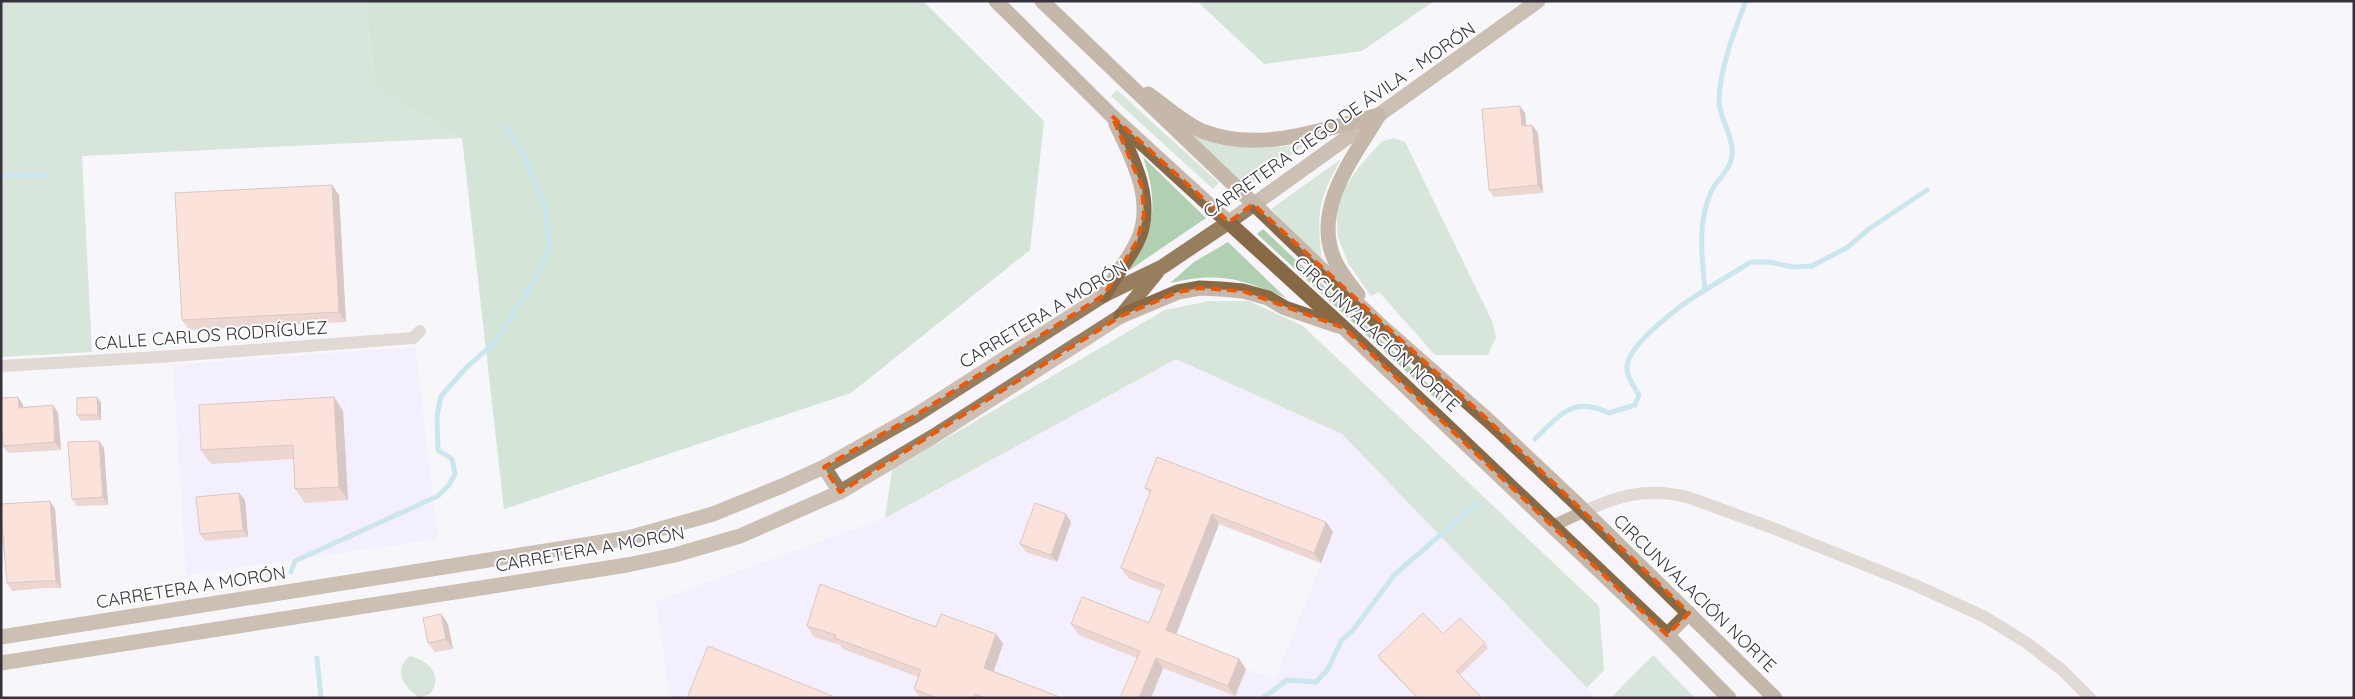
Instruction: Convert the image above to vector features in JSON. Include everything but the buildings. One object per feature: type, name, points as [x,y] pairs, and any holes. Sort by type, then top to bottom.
[{"type":"highway","name":"CIRCUNVALACIÓN NORTE","points":[[996,1],[1112,116],[1344,328],[1667,635],[1729,698]]},
{"type":"highway","name":"CIRCUNVALACIÓN NORTE","points":[[1042,1],[1380,325],[1489,421],[1583,510],[1775,698]]},
{"type":"highway","points":[[1110,67],[1202,131],[1238,140],[1276,140],[1379,115]]},
{"type":"highway","points":[[1379,115],[1344,174],[1330,203],[1328,231],[1336,264],[1380,325]]},
{"type":"highway","points":[[1104,295],[1137,241],[1144,215],[1142,187],[1131,155],[1112,116]]},
{"type":"highway","points":[[1121,316],[1178,292],[1200,288],[1221,289],[1243,291],[1268,298],[1285,308],[1344,328]]},
{"type":"highway","points":[[1667,635],[1689,613]]},
{"type":"main road","name":"CARRETERA CIEGO DE ÁVILA - MORÓN","points":[[1162,267],[1230,222],[1538,1]]},
{"type":"main road","name":"CARRETERA A MORÓN","points":[[1,637],[628,538],[713,514],[824,467],[916,415],[1104,295],[1162,267]]},
{"type":"main road","name":"CARRETERA A MORÓN","points":[[1,663],[627,565],[675,555],[740,536],[840,492],[934,436],[1121,316],[1162,267]]},
{"type":"main road","points":[[824,467],[840,492]]},
{"type":"street","name":"CALLE CARLOS RODRÍGUEZ","points":[[1,366],[159,357],[413,338],[420,331]]},
{"type":"street","points":[[1552,526],[1583,510],[1631,494],[1679,495],[1770,527],[1915,585],[1985,616],[2027,643],[2062,670],[2090,698]]},
{"type":"highlighted area","points":[[1112,116],[1229,222],[1253,204],[1489,421],[1689,613],[1667,635],[1344,328],[1243,291],[1200,288],[1178,292],[1121,316],[840,492],[824,467],[916,415],[1104,295],[1137,241],[1144,215],[1142,187]]},
{"type":"shaded area","points":[[415,347],[438,539],[186,575],[173,365]]},
{"type":"shaded area","points":[[1176,359],[1342,434],[1596,698],[670,698],[656,601],[885,518]],"holes":[[[1219,524],[1321,564],[1275,680],[1174,640]]]},
{"type":"green space","points":[[1,1],[365,1],[376,88],[462,138],[82,156],[92,352],[1,357]]},
{"type":"green space","points":[[365,1],[923,1],[1044,121],[1030,250],[851,393],[504,509],[462,138],[376,88]]},
{"type":"green space","points":[[1197,1],[1434,1],[1362,51],[1264,64]]},
{"type":"green space","points":[[1117,90],[1219,183],[1213,189],[1111,96]]},
{"type":"green space","points":[[1183,128],[1216,140],[1243,146],[1271,147],[1306,144],[1245,188]]},
{"type":"green space","points":[[1393,138],[1405,142],[1492,321],[1496,337],[1488,355],[1435,355],[1379,292],[1371,296],[1348,263],[1338,237],[1336,206],[1342,192],[1359,167],[1381,142]]},
{"type":"green space","points":[[1143,157],[1206,218],[1128,271],[1144,243],[1152,216],[1151,189]]},
{"type":"green space","points":[[1341,159],[1323,198],[1319,220],[1322,262],[1271,209]]},
{"type":"green space","points":[[1263,229],[1442,397],[1438,401],[1257,234]]},
{"type":"green space","points":[[1228,242],[1286,298],[1255,286],[1229,279],[1203,278],[1170,283],[1194,262]]},
{"type":"green space","points":[[1209,301],[1249,301],[1303,326],[1599,606],[1604,670],[1587,688],[1342,434],[1176,359],[885,518],[892,470],[1165,310]]},
{"type":"green space","points":[[1653,655],[1695,698],[1611,698]]},
{"type":"green space","points":[[410,656],[423,661],[435,675],[434,687],[430,694],[420,697],[414,694],[402,679],[402,667]]},
{"type":"waterway","points":[[1535,439],[1560,415],[1576,407],[1586,406],[1609,413],[1635,405],[1639,395],[1628,374],[1627,367],[1630,357],[1647,335],[1659,324],[1705,290],[1702,240],[1704,216],[1711,192],[1727,169],[1732,153],[1732,145],[1720,108],[1720,88],[1728,50],[1746,1]]},
{"type":"waterway","points":[[291,572],[295,561],[438,496],[449,485],[455,474],[452,459],[438,450],[437,416],[441,396],[466,368],[494,343],[535,280],[550,248],[545,207],[523,154],[506,127]]},
{"type":"waterway","points":[[1,175],[46,175]]},
{"type":"waterway","points":[[1705,290],[1751,262],[1770,262],[1793,267],[1812,266],[1848,247],[1869,229],[1927,190]]},
{"type":"waterway","points":[[1263,698],[1287,680],[1316,682],[1328,669],[1341,641],[1353,630],[1395,574],[1478,503]]},
{"type":"waterway","points":[[317,658],[321,698]]}]
